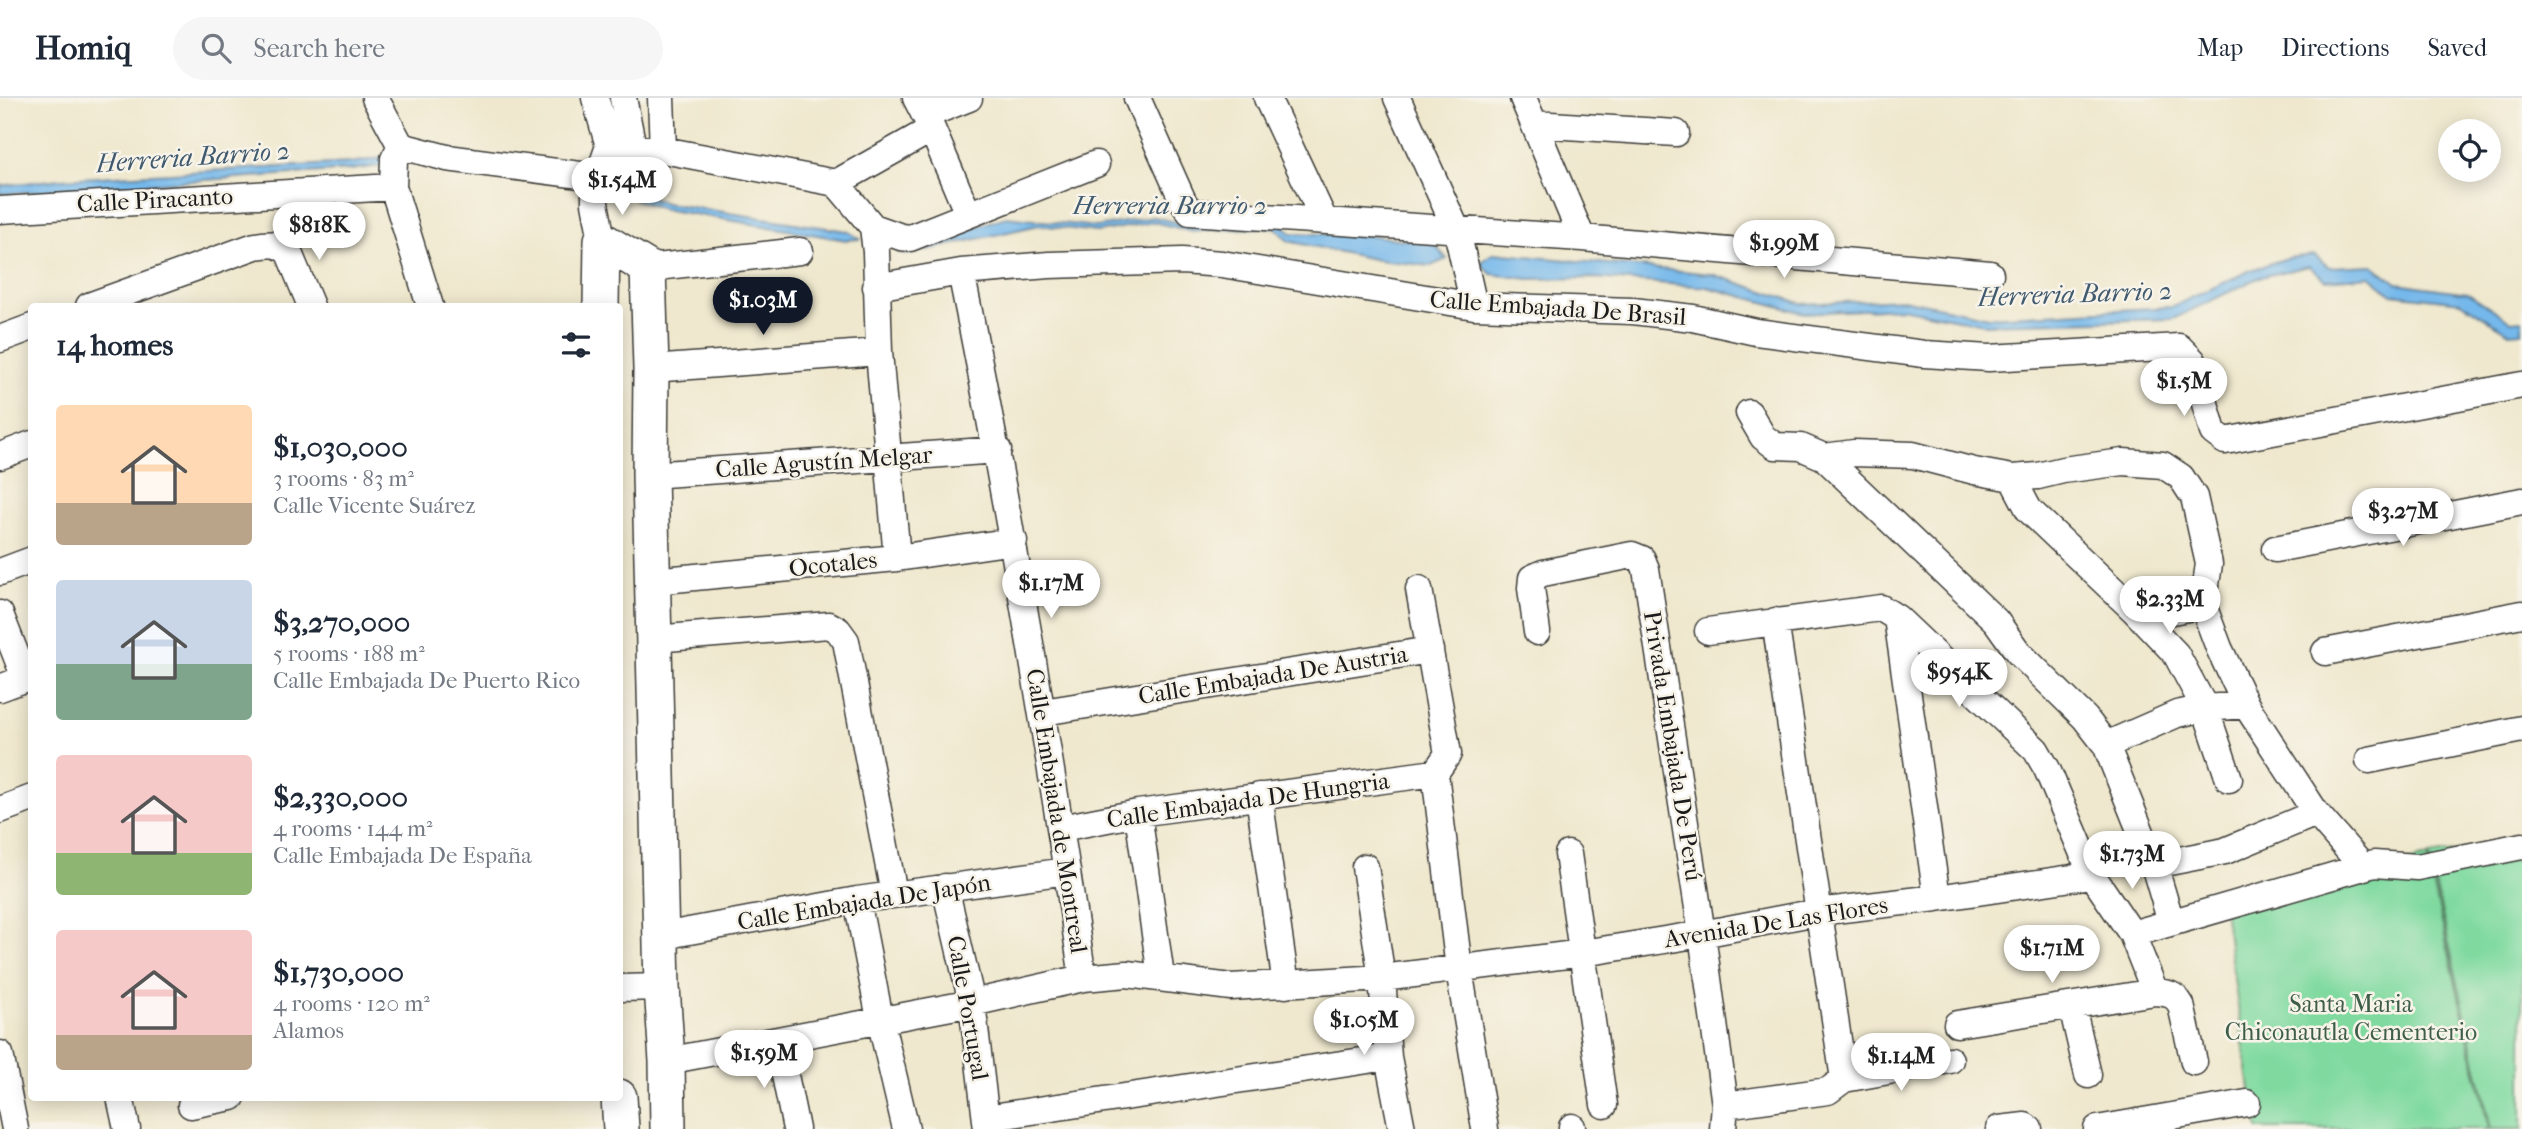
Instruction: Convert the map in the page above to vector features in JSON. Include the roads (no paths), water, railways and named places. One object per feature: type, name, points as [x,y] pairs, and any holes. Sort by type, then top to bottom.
[{"type":"main road","points":[[602,240],[648,268],[650,475],[668,1129]]},
{"type":"main road","points":[[601,303],[602,240]]},
{"type":"main road","points":[[619,1101],[621,1129]]},
{"type":"street","points":[[375,98],[401,146],[447,158],[596,177]]},
{"type":"street","points":[[595,98],[621,147]]},
{"type":"street","points":[[602,240],[595,203],[596,177],[621,147],[623,98]]},
{"type":"street","points":[[661,98],[663,150]]},
{"type":"street","points":[[836,183],[925,114],[969,98]]},
{"type":"street","points":[[1137,98],[1190,212],[1582,238],[1990,274]]},
{"type":"street","points":[[1267,98],[1324,220]]},
{"type":"street","points":[[1397,98],[1457,230],[1474,306]]},
{"type":"street","points":[[1523,98],[1582,238]]},
{"type":"street","points":[[925,114],[968,215]]},
{"type":"street","points":[[1535,124],[1676,133]]},
{"type":"street","points":[[401,146],[394,159],[396,171],[393,187],[429,303]]},
{"type":"street","points":[[621,147],[663,150],[836,183],[874,238],[879,352],[897,558]]},
{"type":"street","points":[[874,238],[910,238],[1096,164]]},
{"type":"street","name":"Calle Piracanto","points":[[0,210],[393,187]]},
{"type":"street","points":[[97,303],[255,246],[272,243],[283,247],[289,253],[310,303]]},
{"type":"street","points":[[648,268],[800,251]]},
{"type":"street","name":"Calle Embajada De Brasil","points":[[876,287],[961,272],[1049,265],[1182,261],[1222,264],[1474,306],[1657,314],[1693,318],[1756,332],[1924,354],[1989,358],[2179,347],[2193,361],[2213,432],[2225,441],[2522,385]]},
{"type":"street","name":"Calle Embajada de Montreal","points":[[961,272],[1014,541],[1083,978]]},
{"type":"street","points":[[0,338],[28,328]]},
{"type":"street","points":[[651,369],[879,352]]},
{"type":"street","points":[[1749,413],[1763,437],[1775,446],[1801,447],[1824,457],[1996,621],[2018,652],[2085,718],[2106,744],[2154,865],[2171,922]]},
{"type":"street","points":[[0,456],[28,446]]},
{"type":"street","name":"Calle Agustín Melgar","points":[[650,475],[998,450]]},
{"type":"street","points":[[1824,457],[1854,453],[1913,455],[2012,478],[2123,462],[2163,465],[2181,477],[2194,497],[2209,564],[2203,605],[2219,648],[2246,705],[2316,813],[2363,867]]},
{"type":"street","points":[[2012,478],[2029,510],[2176,654],[2205,708],[2229,779]]},
{"type":"street","points":[[2275,549],[2522,501]]},
{"type":"street","name":"Ocotales","points":[[653,582],[897,558],[1014,541]]},
{"type":"street","name":"Privada Embajada De Perú","points":[[1537,632],[1532,578],[1542,573],[1632,555],[1642,559],[1646,569],[1702,934],[1724,1117]]},
{"type":"street","points":[[0,572],[28,562]]},
{"type":"street","points":[[1419,589],[1430,650]]},
{"type":"street","points":[[2134,610],[2167,612],[2203,605]]},
{"type":"street","points":[[1708,631],[1881,608],[1897,618],[2036,750],[2047,769],[2092,875],[2133,934],[2155,992]]},
{"type":"street","points":[[0,614],[28,677],[0,688]]},
{"type":"street","points":[[2325,652],[2522,614]]},
{"type":"street","points":[[1897,618],[1937,898]]},
{"type":"street","points":[[1775,621],[1844,1079]]},
{"type":"street","points":[[654,639],[829,625],[838,629],[846,640],[894,894]]},
{"type":"street","name":"Calle Embajada De Austria","points":[[1043,712],[1430,650],[1448,754],[1435,773],[1459,969],[1485,1129]]},
{"type":"street","points":[[2106,744],[2177,714],[2205,708],[2246,705]]},
{"type":"street","points":[[2369,760],[2522,729]]},
{"type":"street","name":"Calle Embajada De Hungria","points":[[1061,828],[1138,813],[1435,773]]},
{"type":"street","points":[[1259,796],[1286,985]]},
{"type":"street","points":[[0,810],[28,800]]},
{"type":"street","points":[[1138,813],[1161,977]]},
{"type":"street","points":[[2154,865],[2225,852],[2316,813]]},
{"type":"street","points":[[2133,934],[2374,864],[2417,867],[2522,846]]},
{"type":"street","points":[[1568,854],[1604,1105]]},
{"type":"street","points":[[1366,867],[1382,978],[1388,1057],[1402,1129]]},
{"type":"street","name":"Calle Embajada De Japón","points":[[662,936],[894,894],[1067,871]]},
{"type":"street","name":"Avenida De Las Flores","points":[[667,1061],[972,1003],[1083,978],[1127,974],[1231,987],[1382,978],[1583,953],[1817,912],[1937,898],[2092,875]]},
{"type":"street","name":"Calle Portugal","points":[[945,887],[972,1003],[986,1124]]},
{"type":"street","points":[[857,900],[880,1019],[906,1129]]},
{"type":"street","points":[[623,988],[662,987]]},
{"type":"street","points":[[1956,1024],[2155,992],[2169,993],[2177,998],[2181,1005],[2194,1062]]},
{"type":"street","points":[[2072,1006],[2088,1075]]},
{"type":"street","points":[[778,1041],[796,1129]]},
{"type":"street","points":[[0,1054],[15,1129]]},
{"type":"street","points":[[986,1124],[1388,1057]]},
{"type":"street","points":[[1724,1117],[1828,1091],[1844,1079],[1950,1060]]},
{"type":"street","points":[[121,1101],[127,1129]]},
{"type":"street","points":[[191,1105],[212,1101]]},
{"type":"street","points":[[2097,1129],[2215,1119],[2247,1103]]},
{"type":"street","points":[[1999,1129],[2025,1126],[2029,1129]]},
{"type":"water","points":[[381,158],[388,162],[380,166],[350,170],[0,194],[0,186],[61,179],[351,163]]},
{"type":"water","points":[[618,194],[641,194],[665,203],[847,231],[860,239],[846,240],[663,209]]},
{"type":"water","points":[[1006,217],[1097,227],[1154,217],[1192,226],[1279,220],[1291,233],[1375,236],[1434,244],[1447,259],[1431,266],[1378,260],[1288,241],[1275,227],[1191,231],[1153,222],[1097,232],[1039,225],[906,255],[891,245],[905,249]]},
{"type":"water","points":[[1494,253],[1712,274],[1803,304],[1903,299],[1989,317],[2172,307],[2251,270],[2287,258],[2314,255],[2329,267],[2373,265],[2397,283],[2468,293],[2511,321],[2522,320],[2522,332],[2509,333],[2461,302],[2392,294],[2370,276],[2326,280],[2309,266],[2260,277],[2173,319],[1984,324],[1901,308],[1804,313],[1707,287],[1595,278],[1529,279],[1491,274],[1480,263]]},
{"type":"water label","name":"Herreria Barrio 2","points":[[193,157]]},
{"type":"water label","name":"Herreria Barrio 2","points":[[1170,205]]},
{"type":"water label","name":"Herreria Barrio 2","points":[[2075,294]]},
{"type":"park label","name":"Santa Maria Chiconautla Cementerio","points":[[2351,1018]]}]
